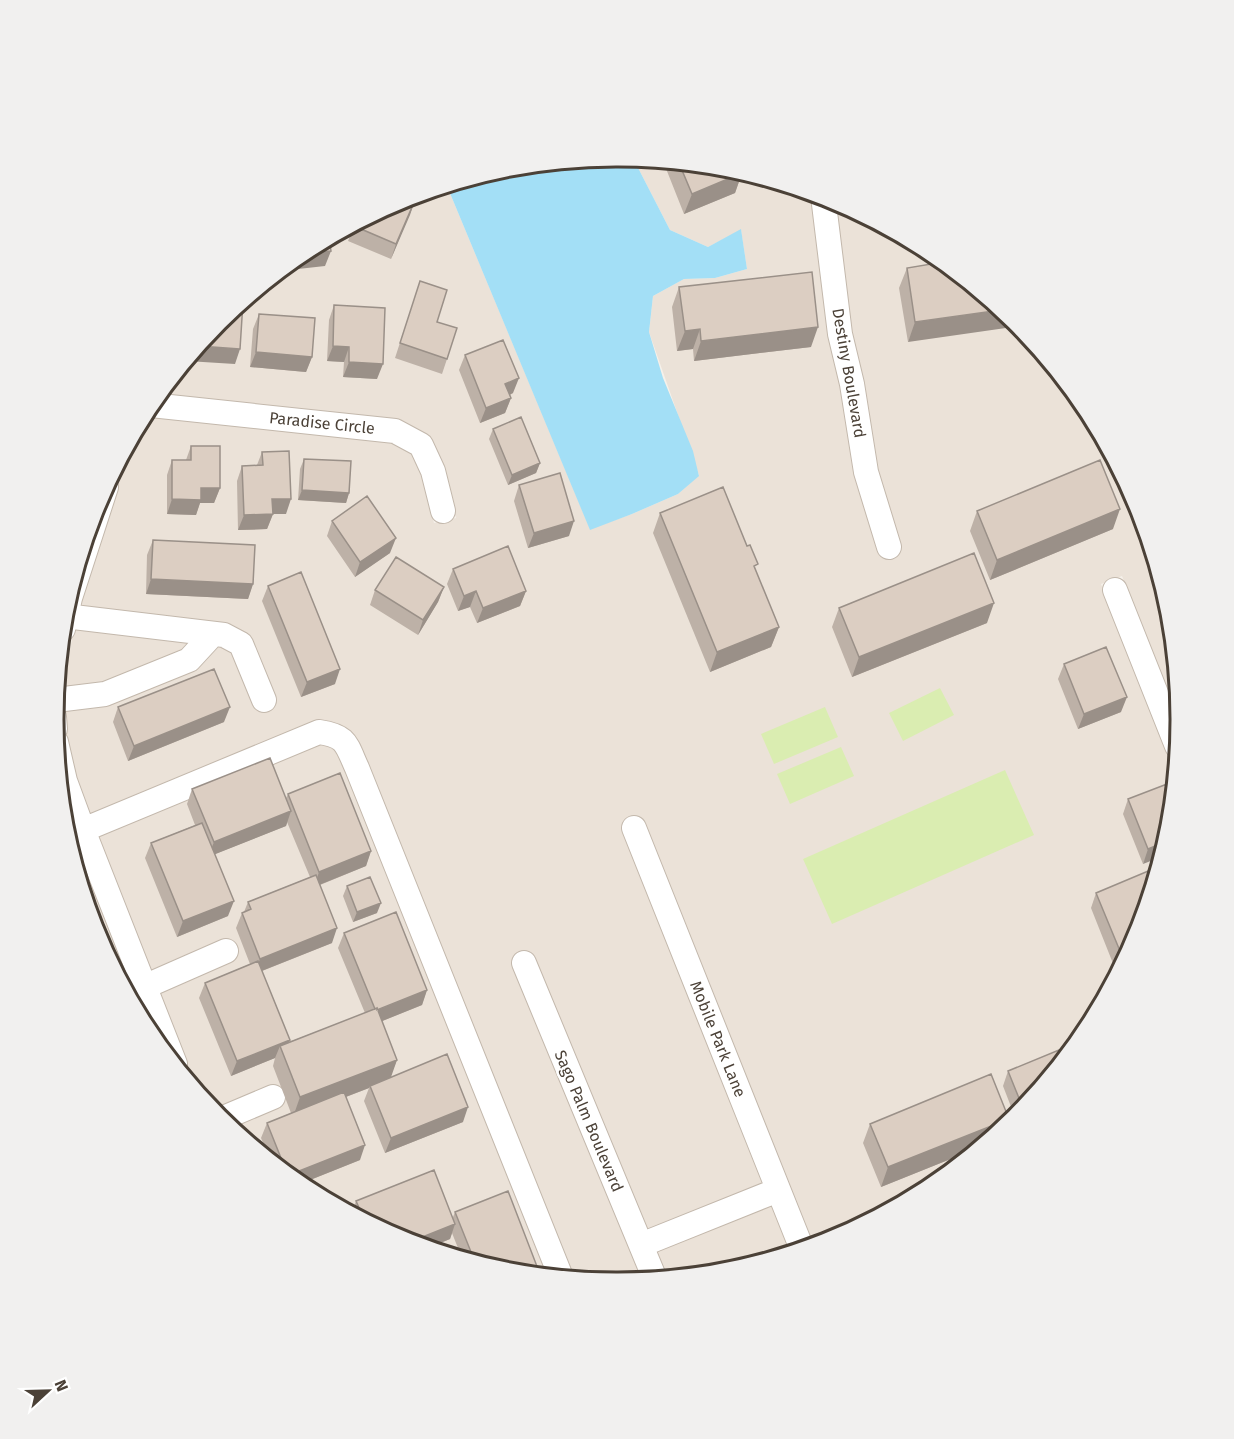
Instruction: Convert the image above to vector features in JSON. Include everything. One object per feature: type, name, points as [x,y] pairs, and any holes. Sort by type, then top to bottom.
[{"type":"street","name":"Destiny Boulevard","points":[[823,207],[840,334],[852,384],[866,472],[889,547]]},
{"type":"street","name":"Paradise Circle","points":[[163,406],[395,431],[421,446],[433,471],[443,511]]},
{"type":"street","points":[[1115,590],[1170,727]]},
{"type":"street","points":[[75,611],[224,635],[241,644],[264,700]]},
{"type":"street","points":[[65,699],[105,694],[189,660],[213,634]]},
{"type":"street","points":[[83,830],[319,732],[338,736],[345,743],[357,768],[558,1268]]},
{"type":"street","points":[[69,789],[83,830],[100,906],[144,987],[162,1032]]},
{"type":"street","name":"Mobile Park Lane","points":[[634,828],[799,1241]]},
{"type":"street","points":[[144,987],[226,951]]},
{"type":"street","name":"Sago Palm Boulevard","points":[[524,963],[652,1271]]},
{"type":"street","points":[[231,1115],[273,1097]]},
{"type":"street","points":[[641,1245],[778,1191]]},
{"type":"shaded area","points":[[638,168],[725,178],[795,196],[861,224],[924,260],[981,304],[1032,355],[1076,413],[1113,475],[1140,542],[1151,577],[1165,647],[1169,693],[1122,576],[1101,584],[1168,754],[1165,792],[1151,862],[1140,897],[1113,964],[1095,996],[1055,1056],[1032,1084],[1008,1110],[953,1158],[893,1198],[861,1215],[795,1243],[725,1261],[689,1267],[653,1271],[581,1271],[509,1261],[474,1253],[439,1243],[373,1215],[310,1179],[281,1158],[226,1110],[202,1084],[186,1065],[76,778],[67,738],[65,708],[68,662],[76,617],[116,488],[157,415],[390,441],[412,453],[422,475],[434,523],[456,518],[444,468],[431,440],[169,397],[226,329],[281,281],[310,260],[373,224],[450,193],[590,529],[678,494],[699,475],[649,332],[653,296],[684,279],[715,278],[747,269],[741,230],[708,247],[670,230]]},
{"type":"shaded area","points":[[82,859],[126,974],[107,931]]},
{"type":"green space","points":[[940,688],[954,715],[903,741],[889,713]]},
{"type":"green space","points":[[825,707],[838,737],[774,764],[761,734]]},
{"type":"green space","points":[[841,747],[854,776],[790,804],[777,774]]},
{"type":"green space","points":[[1005,770],[1034,835],[832,924],[803,859]]},
{"type":"water","points":[[581,168],[638,168],[670,230],[708,247],[741,229],[747,269],[715,278],[684,279],[653,296],[649,332],[663,378],[693,451],[699,476],[678,494],[590,530],[450,193],[509,178],[545,172]]},
{"type":"building","points":[[682,171],[728,179],[692,194]]},
{"type":"building","points":[[412,207],[396,244],[362,230]]},
{"type":"building","points":[[930,264],[989,312],[915,322],[907,268]]},
{"type":"building","points":[[812,272],[818,327],[701,341],[700,329],[685,331],[679,287]]},
{"type":"building","points":[[420,281],[447,290],[437,322],[457,328],[447,359],[400,343]]},
{"type":"building","points":[[334,305],[385,308],[383,364],[349,362],[349,347],[333,346]]},
{"type":"building","points":[[242,314],[240,349],[210,347]]},
{"type":"building","points":[[259,314],[315,318],[312,357],[256,352]]},
{"type":"building","points":[[503,340],[519,378],[505,384],[511,398],[486,408],[465,355]]},
{"type":"building","points":[[521,417],[540,463],[512,475],[493,429]]},
{"type":"building","points":[[191,446],[220,446],[220,488],[201,488],[201,500],[172,499],[172,460],[191,460]]},
{"type":"building","points":[[289,451],[291,499],[272,499],[273,514],[244,515],[242,466],[263,465],[262,452]]},
{"type":"building","points":[[304,459],[351,461],[349,493],[302,490]]},
{"type":"building","points":[[1100,460],[1120,509],[997,560],[977,511]]},
{"type":"building","points":[[560,473],[574,521],[534,533],[519,485]]},
{"type":"building","points":[[723,487],[747,546],[750,545],[758,564],[754,566],[779,627],[717,652],[660,513]]},
{"type":"building","points":[[367,496],[396,538],[360,562],[332,521]]},
{"type":"building","points":[[153,540],[255,545],[253,584],[151,579]]},
{"type":"building","points":[[508,546],[526,591],[483,608],[476,591],[464,596],[453,569]]},
{"type":"building","points":[[974,553],[994,603],[859,657],[839,608]]},
{"type":"building","points":[[396,557],[444,587],[423,620],[375,590]]},
{"type":"building","points":[[301,572],[340,669],[307,682],[268,586]]},
{"type":"building","points":[[1106,647],[1127,697],[1084,714],[1064,664]]},
{"type":"building","points":[[214,669],[230,707],[134,746],[118,707]]},
{"type":"building","points":[[270,758],[291,811],[214,842],[192,789]]},
{"type":"building","points":[[340,773],[371,851],[319,872],[288,794]]},
{"type":"building","points":[[1166,785],[1155,846],[1148,849],[1128,799]]},
{"type":"building","points":[[202,823],[234,901],[183,921],[151,843]]},
{"type":"building","points":[[1148,871],[1119,949],[1096,893]]},
{"type":"building","points":[[316,875],[337,928],[260,959],[242,913],[251,909],[248,902]]},
{"type":"building","points":[[370,877],[381,903],[357,912],[347,886]]},
{"type":"building","points":[[396,912],[427,990],[377,1010],[344,933]]},
{"type":"building","points":[[258,961],[290,1040],[237,1061],[205,983]]},
{"type":"building","points":[[377,1008],[397,1060],[300,1097],[280,1046]]},
{"type":"building","points":[[1059,1050],[1019,1098],[1008,1071]]},
{"type":"building","points":[[447,1054],[468,1107],[391,1138],[370,1086]]},
{"type":"building","points":[[991,1074],[1006,1112],[990,1126],[888,1167],[870,1124]]},
{"type":"building","points":[[344,1092],[365,1145],[299,1171],[281,1158],[267,1123]]},
{"type":"building","points":[[434,1170],[455,1224],[423,1237],[359,1208],[356,1201]]},
{"type":"building","points":[[508,1191],[537,1266],[471,1252],[455,1212]]}]
